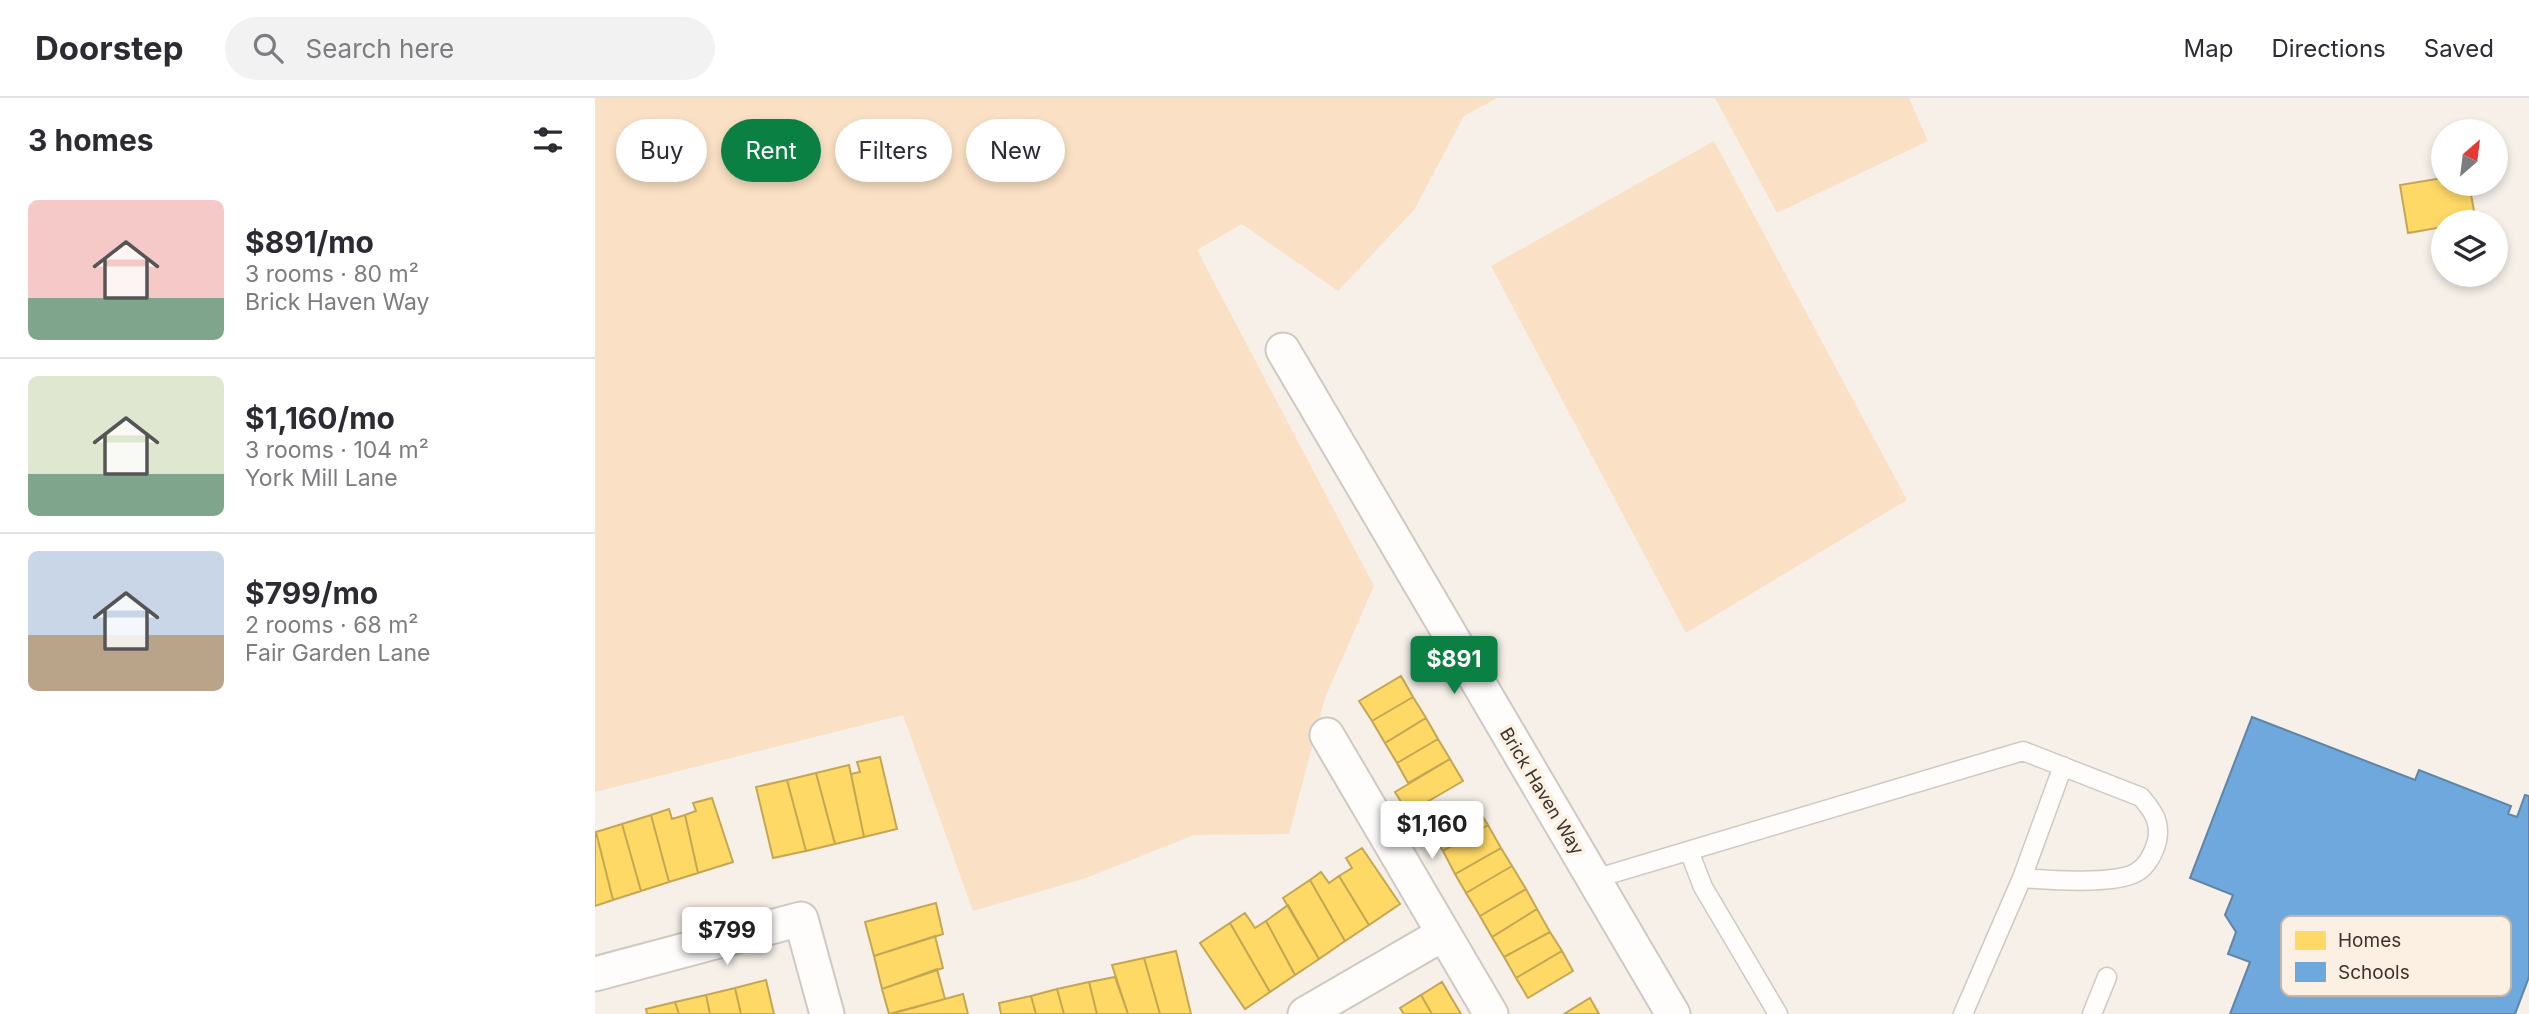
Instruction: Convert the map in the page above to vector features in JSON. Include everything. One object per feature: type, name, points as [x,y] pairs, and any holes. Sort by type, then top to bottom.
[{"type":"street","name":"Brick Haven Way","points":[[1283,351],[1673,1014]]},
{"type":"street","points":[[1327,735],[1491,1014]]},
{"type":"street","points":[[595,974],[801,919],[827,1014]]},
{"type":"street","points":[[1305,1014],[1443,933]]},
{"type":"lane","points":[[1594,879],[2023,751],[2141,797],[2154,811],[2159,829],[2155,848],[2148,862],[2135,874],[2075,880],[2022,878]]},
{"type":"lane","points":[[1963,1014],[2022,878],[2063,766]]},
{"type":"lane","points":[[1689,851],[1703,887],[1779,1014]]},
{"type":"lane","points":[[2092,1014],[2107,977]]},
{"type":"shaded area","points":[[595,98],[1497,98],[1464,116],[1414,210],[1338,291],[1242,224],[1197,250],[1374,586],[1325,698],[1289,834],[1194,835],[1086,878],[973,911],[903,715],[595,792]]},
{"type":"shaded area","points":[[1715,98],[1909,98],[1928,141],[1777,213]]},
{"type":"shaded area","points":[[1714,141],[1907,500],[1686,633],[1491,266]]},
{"type":"building: Homes","points":[[2431,180],[2431,196],[2471,196],[2474,210],[2431,210],[2431,229],[2408,233],[2400,185]]},
{"type":"building: Homes","points":[[1401,676],[1413,697],[1372,721],[1359,701]]},
{"type":"building: Homes","points":[[1413,697],[1426,718],[1385,743],[1372,721]]},
{"type":"building: Homes","points":[[1426,718],[1438,739],[1397,763],[1385,743]]},
{"type":"building: Homes","points":[[1438,739],[1450,759],[1408,783],[1397,763]]},
{"type":"building: Homes","points":[[880,757],[897,829],[864,837],[851,774],[860,772],[857,762]]},
{"type":"building: Homes","points":[[1450,759],[1463,781],[1408,813],[1395,792]]},
{"type":"building: Homes","points":[[849,765],[864,837],[835,844],[816,773]]},
{"type":"building: Homes","points":[[816,773],[835,844],[806,851],[787,780]]},
{"type":"building: Homes","points":[[787,780],[806,851],[773,858],[756,787]]},
{"type":"building: Homes","points":[[712,798],[733,862],[698,873],[685,815],[696,811],[693,803]]},
{"type":"building: Homes","points":[[1475,804],[1488,825],[1443,851],[1430,830]]},
{"type":"building: Homes","points":[[669,809],[672,819],[685,815],[698,873],[669,882],[651,815]]},
{"type":"building: Homes","points":[[651,815],[669,882],[641,891],[622,824]]},
{"type":"building: Homes","points":[[622,824],[641,891],[613,900],[596,832]]},
{"type":"building: Homes","points":[[1488,825],[1501,848],[1455,874],[1443,851]]},
{"type":"building: Homes","points":[[595,832],[613,900],[595,906]]},
{"type":"building: Homes","points":[[1362,848],[1400,904],[1369,925],[1339,876],[1352,868],[1346,858]]},
{"type":"building: Homes","points":[[1501,848],[1512,866],[1466,893],[1455,874]]},
{"type":"building: Homes","points":[[1512,866],[1526,889],[1480,916],[1466,893]]},
{"type":"building: Homes","points":[[1321,872],[1329,883],[1339,876],[1369,925],[1345,941],[1310,880]]},
{"type":"building: Homes","points":[[1310,880],[1345,941],[1319,959],[1283,898]]},
{"type":"building: Homes","points":[[1526,889],[1537,909],[1492,937],[1480,916]]},
{"type":"building: Homes","points":[[936,903],[943,934],[874,956],[865,922]]},
{"type":"building: Homes","points":[[1288,905],[1319,959],[1295,975],[1266,921]]},
{"type":"building: Homes","points":[[1537,909],[1550,932],[1504,957],[1492,937]]},
{"type":"building: Homes","points":[[1245,913],[1255,928],[1266,921],[1295,975],[1270,992],[1230,923]]},
{"type":"building: Homes","points":[[1230,923],[1270,992],[1245,1009],[1200,943]]},
{"type":"building: Homes","points":[[1550,932],[1562,951],[1516,978],[1504,957]]},
{"type":"building: Homes","points":[[935,936],[943,968],[882,989],[874,956]]},
{"type":"building: Homes","points":[[1176,951],[1191,1014],[1160,1014],[1144,958]]},
{"type":"building: Homes","points":[[1562,951],[1573,971],[1528,998],[1516,978]]},
{"type":"building: Homes","points":[[1144,958],[1160,1014],[1128,1014],[1112,965]]},
{"type":"building: Homes","points":[[937,969],[945,999],[889,1014],[882,989]]},
{"type":"building: Homes","points":[[1115,977],[1128,1014],[1097,1014],[1089,982]]},
{"type":"building: Homes","points":[[766,980],[774,1014],[741,1014],[735,988]]},
{"type":"building: Homes","points":[[1089,982],[1097,1014],[1064,1014],[1057,989]]},
{"type":"building: Homes","points":[[1442,982],[1461,1014],[1432,1014],[1421,995]]},
{"type":"building: Homes","points":[[735,988],[741,1014],[710,1014],[706,995]]},
{"type":"building: Homes","points":[[1057,989],[1064,1014],[1036,1014],[1031,996]]},
{"type":"building: Homes","points":[[963,994],[968,1014],[891,1014]]},
{"type":"building: Homes","points":[[706,995],[710,1014],[679,1014],[675,1002]]},
{"type":"building: Homes","points":[[1421,995],[1432,1014],[1404,1014],[1400,1008]]},
{"type":"building: Homes","points":[[1031,996],[1036,1014],[1001,1014],[999,1003]]},
{"type":"building: Homes","points":[[1590,998],[1599,1014],[1564,1014]]},
{"type":"building: Homes","points":[[675,1002],[679,1014],[647,1014],[646,1009]]},
{"type":"building: Schools","points":[[2252,717],[2415,780],[2419,770],[2511,806],[2508,814],[2517,817],[2525,795],[2529,796],[2529,977],[2515,1014],[2230,1014],[2250,962],[2228,954],[2236,932],[2225,915],[2233,895],[2190,878]]}]
